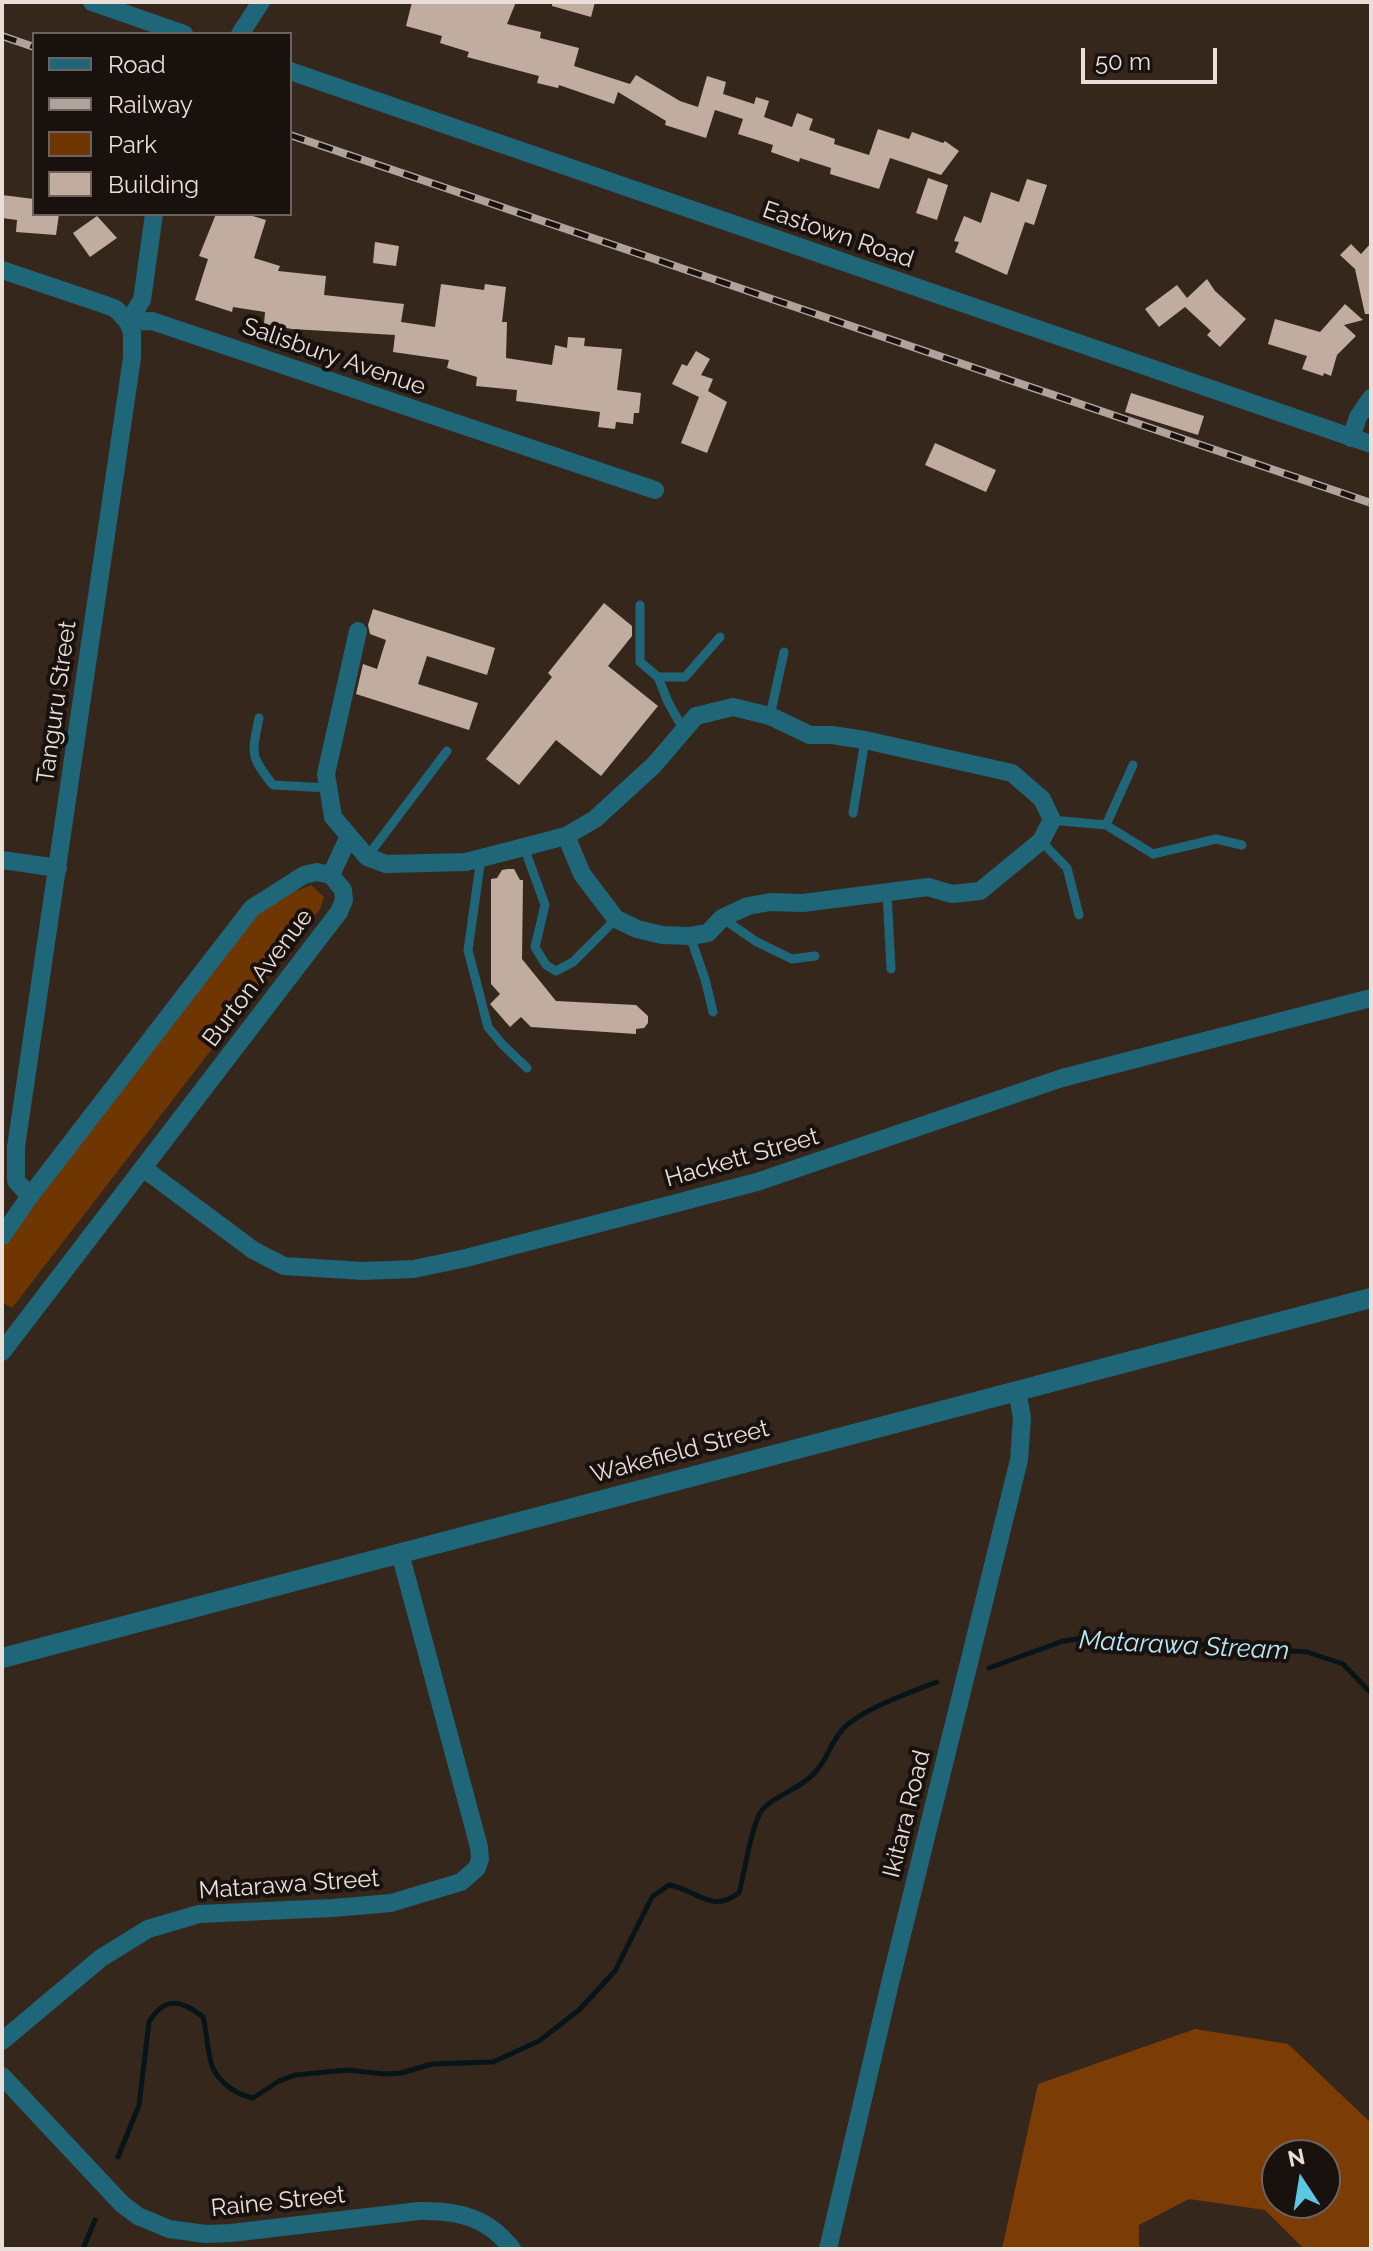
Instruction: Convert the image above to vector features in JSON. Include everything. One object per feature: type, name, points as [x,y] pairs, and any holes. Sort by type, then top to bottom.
[{"type":"street","points":[[92,2],[178,32]]},
{"type":"street","points":[[241,32],[261,2]]},
{"type":"street","name":"Eastown Road","points":[[292,72],[1371,444]]},
{"type":"street","name":"Tanguru Street","points":[[30,1196],[16,1181],[14,1161],[132,358],[132,333],[128,322],[142,300],[154,216]]},
{"type":"street","name":"Salisbury Avenue","points":[[2,270],[116,309],[128,322],[152,321],[655,490]]},
{"type":"street","points":[[1351,438],[1358,417],[1371,398]]},
{"type":"street","points":[[358,631],[326,774],[333,817],[367,857],[386,864],[466,862],[566,836],[595,819],[654,765],[696,716],[733,707],[770,716],[810,735],[865,740],[1012,773],[1042,799],[1052,820],[1041,841],[980,891],[952,894],[928,887],[803,903],[771,902],[748,906],[722,918],[708,933],[690,936],[662,935],[637,929],[616,919],[582,874],[566,836]]},
{"type":"street","points":[[331,875],[349,836]]},
{"type":"street","points":[[2,860],[58,868]]},
{"type":"street","name":"Burton Avenue","points":[[2,1236],[252,908],[304,875],[317,872],[331,875],[343,890],[344,900],[339,912],[143,1168],[9,1328],[2,1352]]},
{"type":"street","name":"Hackett Street","points":[[143,1168],[253,1250],[284,1266],[363,1271],[414,1269],[757,1182],[1062,1078],[1371,998]]},
{"type":"street","name":"Wakefield Street","points":[[2,1658],[1371,1298]]},
{"type":"street","name":"Ikitara Road","points":[[828,2249],[1019,1460],[1022,1418],[1017,1391]]},
{"type":"street","name":"Matarawa Street","points":[[2,2041],[101,1958],[136,1936],[172,1920],[228,1911],[391,1903],[461,1882],[477,1868],[479,1847],[400,1553]]},
{"type":"street","name":"Raine Street","points":[[2,2076],[106,2188],[138,2216],[154,2224],[188,2233],[231,2233],[447,2210],[463,2213],[487,2225],[512,2249]]},
{"type":"lane","points":[[640,605],[640,662],[658,677],[683,729]]},
{"type":"lane","points":[[658,677],[685,677],[720,637]]},
{"type":"lane","points":[[770,716],[784,652]]},
{"type":"lane","points":[[259,718],[252,752],[256,764],[273,785],[329,788]]},
{"type":"lane","points":[[853,813],[865,740]]},
{"type":"lane","points":[[367,857],[447,751]]},
{"type":"lane","points":[[1106,825],[1133,765]]},
{"type":"lane","points":[[1052,820],[1106,825],[1153,854],[1216,839],[1242,845]]},
{"type":"lane","points":[[1041,841],[1067,868],[1079,915]]},
{"type":"lane","points":[[524,847],[545,905],[535,947],[546,965],[556,971],[573,962],[616,919]]},
{"type":"lane","points":[[481,858],[468,950],[488,1027],[527,1068]]},
{"type":"lane","points":[[887,893],[891,969]]},
{"type":"lane","points":[[722,918],[757,942],[792,959],[815,956]]},
{"type":"lane","points":[[690,936],[713,1012]]},
{"type":"green space","points":[[311,885],[324,897],[320,909],[12,1308],[2,1302],[2,1237],[231,929],[281,897]]},
{"type":"shaded area","points":[[1195,2029],[1288,2044],[1371,2123],[1371,2249],[1304,2249],[1274,2219],[1341,2219],[1341,2139],[1261,2139],[1261,2209],[1189,2199],[1139,2225],[1139,2249],[1002,2249],[1038,2084]]},
{"type":"building","points":[[412,2],[516,2],[507,24],[541,32],[540,38],[579,48],[574,66],[630,84],[636,75],[680,101],[698,107],[707,76],[726,82],[723,94],[754,104],[756,97],[769,101],[764,117],[792,127],[797,113],[813,119],[809,130],[835,139],[834,144],[869,155],[878,129],[909,139],[912,132],[943,143],[945,141],[959,151],[941,175],[890,158],[879,189],[830,174],[831,168],[800,158],[799,162],[771,152],[773,145],[738,134],[743,119],[715,110],[706,138],[665,125],[666,121],[618,92],[614,104],[559,85],[558,88],[537,83],[539,76],[467,57],[469,52],[440,43],[442,36],[406,26]]},
{"type":"building","points":[[552,2],[595,2],[591,17],[552,6]]},
{"type":"building","points":[[928,178],[948,185],[937,220],[916,213]]},
{"type":"building","points":[[1027,179],[1047,185],[1034,225],[1025,222],[1007,275],[955,252],[959,242],[954,241],[964,216],[981,223],[991,192],[1019,202]]},
{"type":"building","points":[[2,195],[32,199],[32,216],[59,216],[56,235],[16,232],[17,220],[2,218]]},
{"type":"building","points":[[97,216],[117,238],[90,257],[73,233]]},
{"type":"building","points":[[215,216],[253,216],[266,220],[254,258],[280,266],[278,271],[326,276],[324,295],[404,304],[401,322],[435,327],[441,284],[484,290],[485,284],[506,287],[502,322],[507,322],[506,358],[552,365],[555,345],[567,348],[568,337],[585,338],[584,346],[622,349],[617,390],[641,393],[639,413],[634,413],[633,424],[616,422],[615,429],[598,427],[600,412],[516,401],[517,390],[476,386],[477,377],[447,368],[449,360],[393,352],[395,335],[292,329],[264,324],[265,312],[233,307],[232,312],[195,300],[208,259],[199,256]]},
{"type":"building","points":[[375,242],[399,246],[396,266],[373,263]]},
{"type":"building","points":[[1371,243],[1371,314],[1365,314],[1355,269],[1340,255],[1351,244],[1361,254]]},
{"type":"building","points":[[1207,279],[1215,291],[1246,319],[1220,347],[1207,335],[1211,331],[1185,307],[1159,327],[1145,309],[1177,285],[1187,298]]},
{"type":"building","points":[[1345,304],[1363,320],[1344,325],[1356,336],[1337,355],[1331,376],[1302,369],[1307,356],[1268,344],[1275,319],[1320,332]]},
{"type":"building","points":[[696,351],[710,359],[701,375],[713,379],[708,391],[727,402],[707,453],[681,443],[699,397],[672,384],[682,364],[687,366]]},
{"type":"building","points":[[1131,393],[1204,416],[1198,435],[1125,412]]},
{"type":"building","points":[[935,443],[996,470],[986,492],[925,465]]},
{"type":"building","points":[[604,603],[632,626],[632,636],[608,666],[658,706],[601,776],[556,740],[519,785],[486,759],[552,677],[548,673]]},
{"type":"building","points":[[373,609],[495,648],[487,675],[427,656],[418,684],[478,703],[469,730],[356,694],[363,664],[377,669],[386,640],[370,634],[368,625]]},
{"type":"building","points":[[514,869],[523,880],[522,959],[556,1001],[636,1005],[648,1016],[644,1028],[636,1029],[636,1034],[531,1027],[521,1017],[510,1027],[490,1004],[500,994],[491,984],[491,879],[497,878],[502,870]]},
{"type":"waterway","name":"Matarawa Stream","points":[[989,1668],[1063,1641],[1090,1637],[1307,1652],[1343,1664],[1371,1693]]},
{"type":"waterway","name":"Matarawa Stream","points":[[118,2157],[139,2105],[149,2022],[161,2008],[174,2003],[188,2007],[203,2017],[216,2074],[230,2088],[253,2098],[279,2081],[295,2075],[347,2070],[401,2073],[432,2064],[493,2062],[539,2041],[579,2010],[615,1971],[652,1897],[669,1885],[712,1901],[729,1899],[739,1893],[752,1837],[762,1810],[814,1773],[838,1735],[851,1722],[887,1702],[937,1682]]},
{"type":"waterway","name":"Matarawa Stream","points":[[83,2249],[95,2220]]},
{"type":"railway","points":[[2,36],[32,46]]},
{"type":"railway","points":[[292,136],[1371,503]]}]
